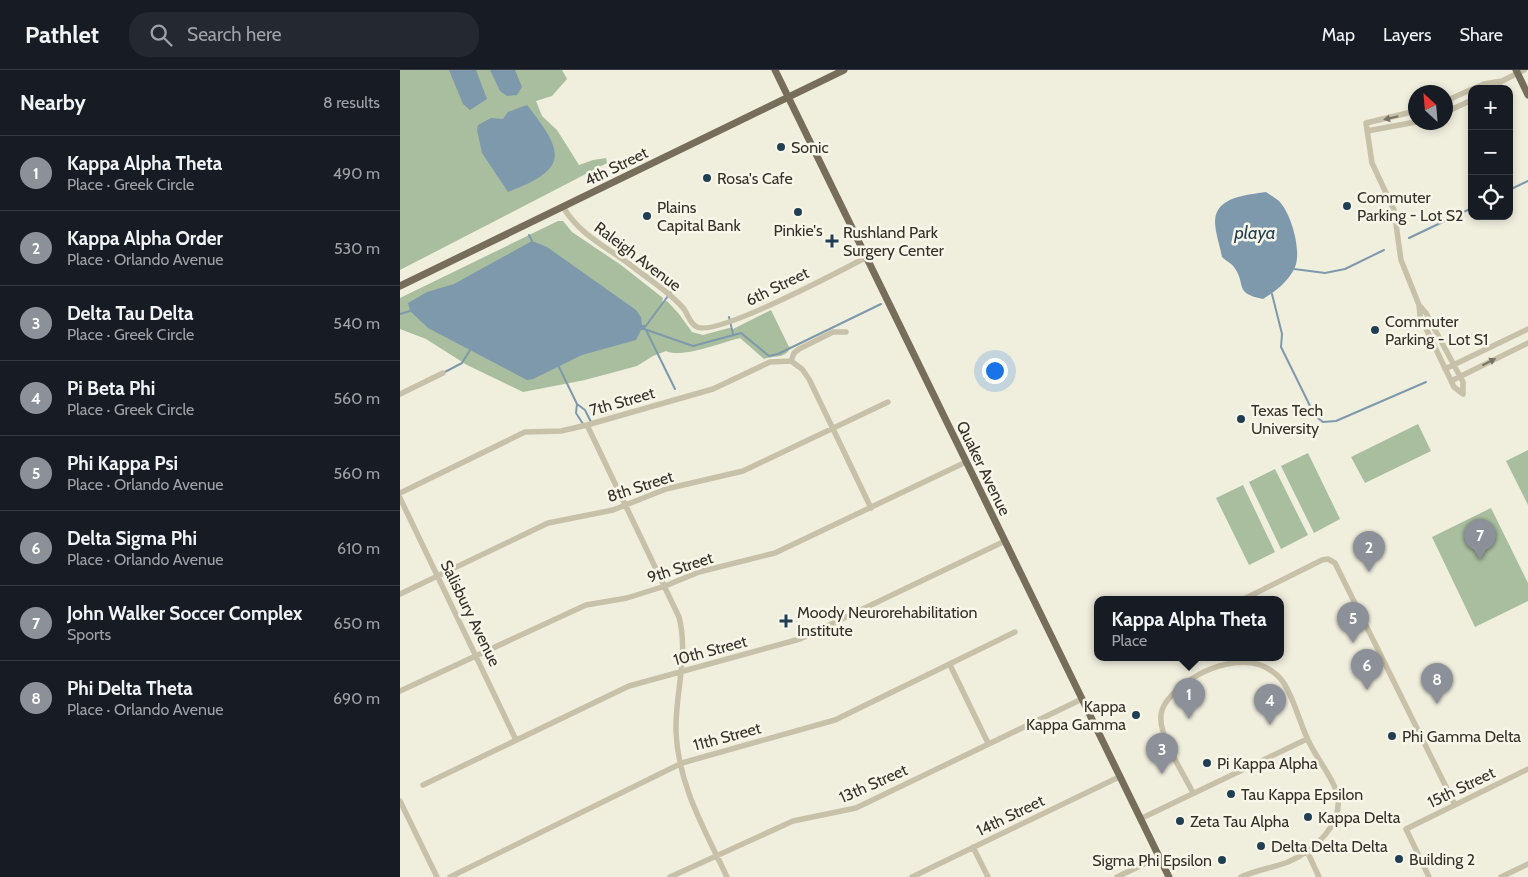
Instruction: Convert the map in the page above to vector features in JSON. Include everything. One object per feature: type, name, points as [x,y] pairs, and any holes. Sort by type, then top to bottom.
[{"type":"main road","name":"Quaker Avenue","points":[[776,70],[1169,877]]},
{"type":"main road","name":"4th Street","points":[[400,286],[844,70]]},
{"type":"main road","points":[[1519,71],[1528,95]]},
{"type":"street","points":[[1498,85],[1519,71]]},
{"type":"street","points":[[1482,85],[1502,81]]},
{"type":"street","points":[[1453,98],[1468,91]]},
{"type":"street","points":[[1453,109],[1468,102]]},
{"type":"street","points":[[1408,113],[1366,123],[1372,163],[1394,210],[1401,260],[1419,305],[1420,316],[1454,387],[1463,394],[1460,377],[1426,313],[1419,305]]},
{"type":"street","points":[[1367,131],[1408,123]]},
{"type":"street","name":"Raleigh Avenue","points":[[563,207],[578,228],[628,262],[674,300],[696,327]]},
{"type":"street","name":"6th Street","points":[[696,327],[708,328],[745,316],[867,257]]},
{"type":"street","points":[[1445,369],[1528,329]]},
{"type":"street","points":[[846,332],[833,332],[799,349],[794,353],[790,361],[802,369],[809,379],[871,508]]},
{"type":"street","points":[[1451,381],[1528,343]]},
{"type":"street","name":"7th Street","points":[[400,493],[525,432],[561,431],[587,425],[713,389],[770,362],[790,361]]},
{"type":"street","points":[[400,394],[443,373]]},
{"type":"street","name":"8th Street","points":[[400,594],[548,523],[613,510],[666,489],[743,472],[888,402]]},
{"type":"street","points":[[587,425],[665,586],[681,627],[684,643],[676,728],[680,764],[687,794],[728,877]]},
{"type":"street","name":"9th Street","points":[[400,692],[578,608],[628,598],[699,572],[769,556],[966,462]]},
{"type":"street","name":"Salisbury Avenue","points":[[400,498],[516,740]]},
{"type":"street","name":"10th Street","points":[[423,785],[628,686],[800,639],[1005,541]]},
{"type":"street","points":[[1250,596],[1322,560],[1332,560],[1338,568],[1455,805]]},
{"type":"street","name":"11th Street","points":[[450,877],[680,764],[835,720],[1015,632]]},
{"type":"street","points":[[1193,793],[1164,734],[1160,718],[1162,710],[1172,696],[1195,676],[1235,661]]},
{"type":"street","points":[[1241,877],[1289,861],[1307,852],[1324,837],[1338,811],[1338,802],[1332,782],[1306,738],[1282,681],[1270,670],[1242,661]]},
{"type":"street","points":[[950,665],[988,743]]},
{"type":"street","name":"13th Street","points":[[670,877],[793,821],[856,808],[1082,699]]},
{"type":"street","points":[[1140,819],[1306,738]]},
{"type":"street","name":"15th Street","points":[[1429,877],[1406,828],[1528,769]]},
{"type":"street","name":"14th Street","points":[[912,877],[1120,777]]},
{"type":"street","points":[[400,801],[402,811],[437,877]]},
{"type":"street","points":[[974,847],[988,877]]},
{"type":"street","points":[[1307,852],[1319,877]]},
{"type":"street","points":[[1117,877],[1159,857]]},
{"type":"street","points":[[1502,877],[1528,864]]},
{"type":"green space","points":[[400,70],[562,70],[567,79],[552,96],[536,101],[542,116],[557,130],[579,165],[606,158],[607,163],[400,270]]},
{"type":"green space","points":[[558,221],[563,221],[572,232],[621,265],[663,298],[662,302],[667,301],[692,332],[703,335],[729,328],[733,329],[771,310],[789,347],[791,346],[789,350],[783,355],[764,359],[740,338],[682,353],[666,351],[653,356],[637,366],[585,380],[523,392],[467,365],[426,339],[400,329],[400,298]]},
{"type":"green space","points":[[1418,424],[1431,451],[1365,483],[1351,457]]},
{"type":"green space","points":[[1528,450],[1528,505],[1506,461]]},
{"type":"green space","points":[[1308,453],[1340,519],[1314,533],[1281,466]]},
{"type":"green space","points":[[1275,469],[1308,535],[1281,549],[1249,482]]},
{"type":"green space","points":[[1243,485],[1275,552],[1249,565],[1216,498]]},
{"type":"green space","points":[[1491,508],[1528,583],[1528,601],[1475,627],[1432,537]]},
{"type":"water","points":[[449,70],[476,70],[487,99],[470,110],[463,104]]},
{"type":"water","points":[[490,70],[515,70],[522,87],[517,95],[507,96],[500,91]]},
{"type":"water","points":[[527,105],[549,136],[554,148],[555,158],[551,167],[542,175],[528,184],[508,192],[482,153],[477,130],[478,125],[491,118],[503,119],[508,112]]},
{"type":"water","name":"playa","points":[[1266,192],[1279,201],[1288,214],[1296,242],[1297,260],[1286,281],[1263,299],[1254,297],[1244,291],[1238,273],[1222,257],[1215,221],[1221,206],[1234,198]]},
{"type":"water","points":[[532,241],[547,247],[636,310],[641,317],[642,325],[645,325],[644,330],[641,330],[636,340],[582,355],[533,379],[527,380],[428,328],[410,311],[408,303],[427,292],[454,284]]},
{"type":"waterway","points":[[1513,188],[1528,181]]},
{"type":"waterway","points":[[1409,238],[1468,210]]},
{"type":"waterway","points":[[529,235],[532,241]]},
{"type":"waterway","points":[[1294,269],[1325,273],[1345,269],[1384,250]]},
{"type":"waterway","points":[[645,327],[671,292]]},
{"type":"waterway","points":[[1272,294],[1282,334],[1281,347],[1315,416],[1323,422],[1336,421],[1426,382]]},
{"type":"waterway","points":[[644,329],[693,346],[741,333],[769,356],[778,354],[881,304]]},
{"type":"waterway","points":[[400,314],[410,311]]},
{"type":"waterway","points":[[729,317],[733,334]]},
{"type":"waterway","points":[[646,330],[675,389]]},
{"type":"waterway","points":[[443,373],[462,363],[470,350]]},
{"type":"waterway","points":[[559,367],[577,404],[576,413],[583,424]]},
{"type":"waterway","points":[[577,404],[585,410],[591,422]]},
{"type":"place","name":"Sonic","points":[[781,147]]},
{"type":"place","name":"Rosa's Cafe","points":[[707,178]]},
{"type":"place","name":"Commuter Parking - Lot S2","points":[[1347,206]]},
{"type":"place","name":"Pinkie's","points":[[798,212]]},
{"type":"place","name":"Plains Capital Bank","points":[[647,216]]},
{"type":"place","name":"Rushland Park Surgery Center","points":[[832,241]]},
{"type":"place","name":"Commuter Parking - Lot S1","points":[[1375,330]]},
{"type":"place","name":"Texas Tech University","points":[[1241,419]]},
{"type":"place","name":"John Walker Soccer Complex","points":[[1480,560]]},
{"type":"place","name":"Kappa Alpha Order","points":[[1369,572]]},
{"type":"place","name":"Moody Neurorehabilitation Institute","points":[[786,621]]},
{"type":"place","name":"Phi Kappa Psi","points":[[1353,643]]},
{"type":"place","name":"Delta Sigma Phi","points":[[1367,690]]},
{"type":"place","name":"Phi Delta Theta","points":[[1437,704]]},
{"type":"place","name":"Kappa Kappa Gamma","points":[[1136,715]]},
{"type":"place","name":"Kappa Alpha Theta","points":[[1189,719]]},
{"type":"place","name":"Pi Beta Phi","points":[[1270,725]]},
{"type":"place","name":"Phi Gamma Delta","points":[[1392,736]]},
{"type":"place","name":"Pi Kappa Alpha","points":[[1207,763]]},
{"type":"place","name":"Delta Tau Delta","points":[[1162,774]]},
{"type":"place","name":"Tau Kappa Epsilon","points":[[1231,794]]},
{"type":"place","name":"Kappa Delta","points":[[1308,817]]},
{"type":"place","name":"Zeta Tau Alpha","points":[[1180,821]]},
{"type":"place","name":"Delta Delta Delta","points":[[1261,846]]},
{"type":"place","name":"Building 2","points":[[1399,859]]},
{"type":"place","name":"Sigma Phi Epsilon","points":[[1222,860]]}]
